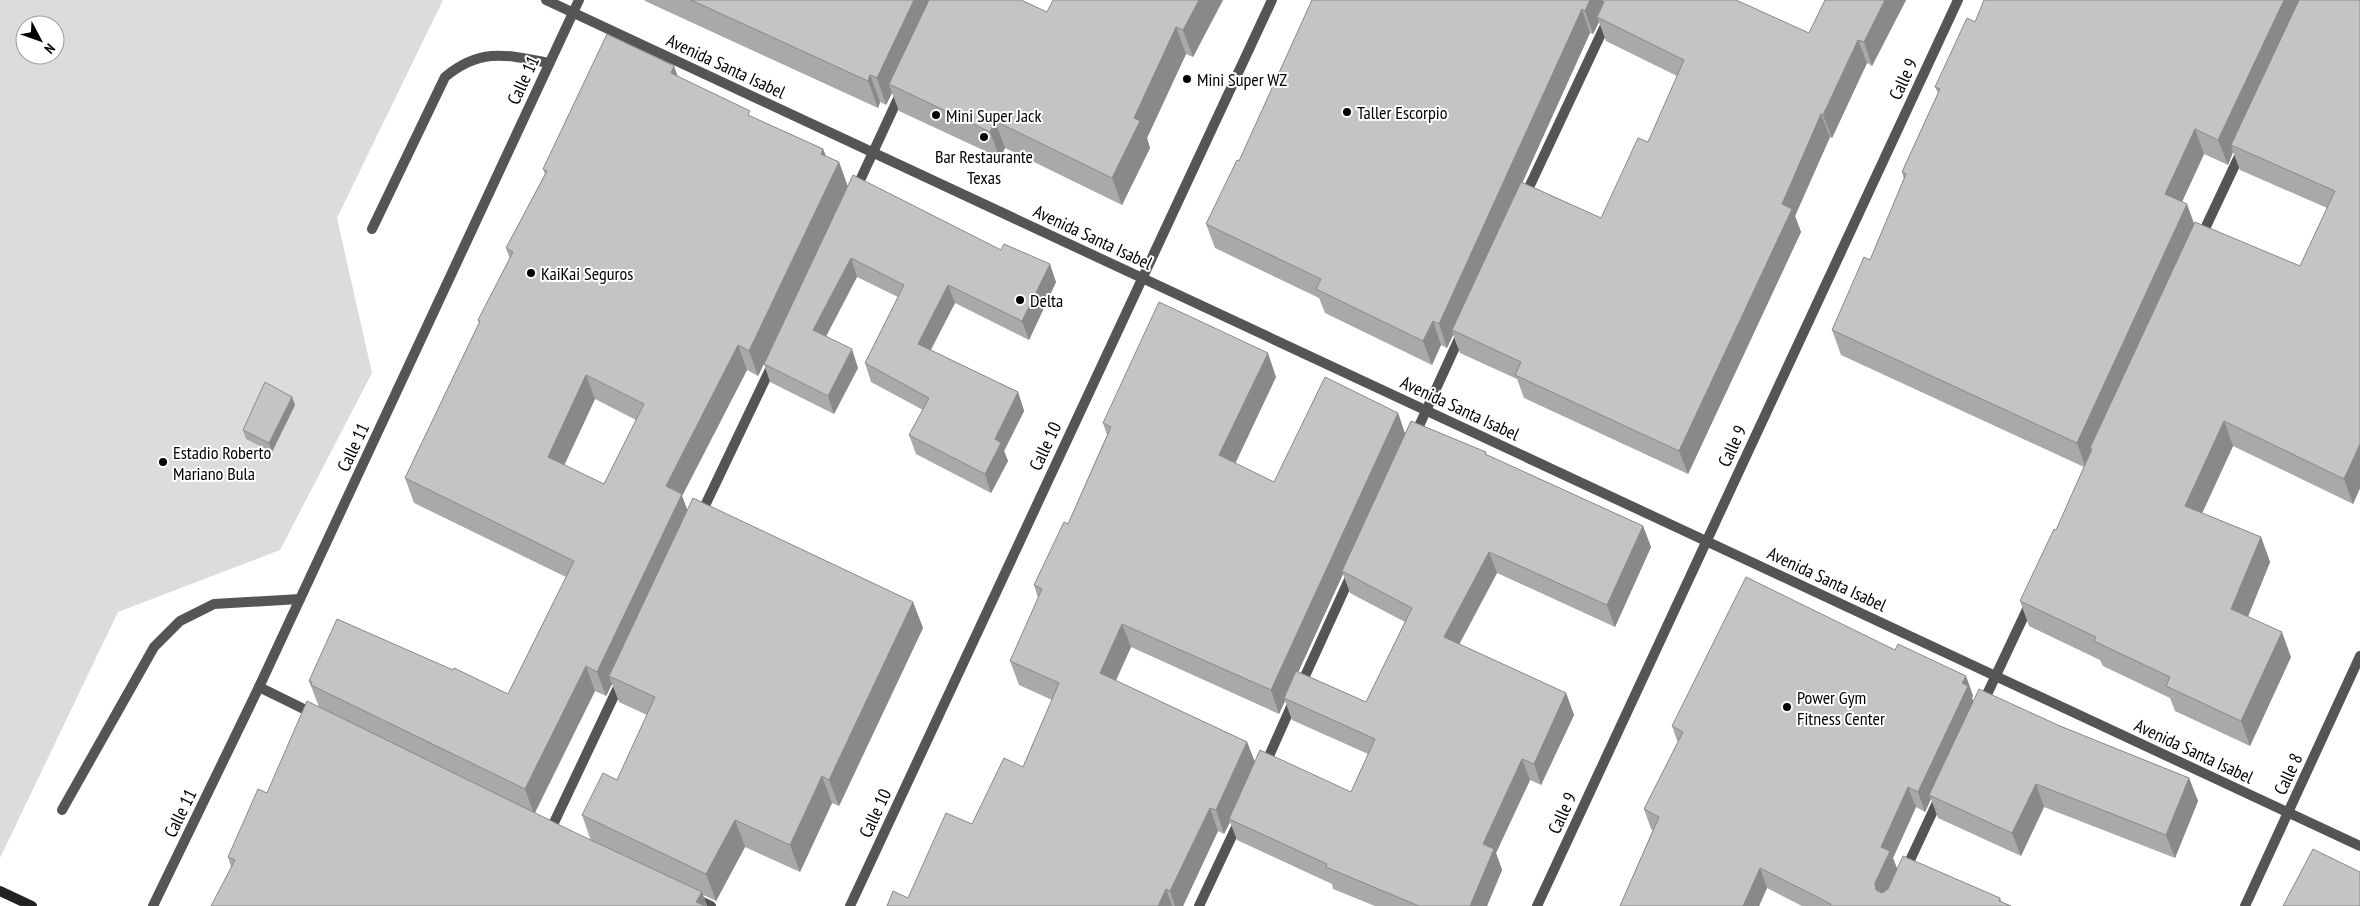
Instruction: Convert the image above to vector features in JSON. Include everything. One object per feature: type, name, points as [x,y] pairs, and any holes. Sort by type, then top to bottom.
[{"type":"main road","points":[[0,891],[32,906]]},
{"type":"street","name":"Avenida Santa Isabel","points":[[546,0],[2360,846]]},
{"type":"street","name":"Calle 11","points":[[153,906],[259,687],[579,0]]},
{"type":"street","name":"Calle 10","points":[[850,906],[1272,0]]},
{"type":"street","points":[[1521,205],[1617,0]]},
{"type":"street","name":"Calle 9","points":[[1537,906],[1958,0]]},
{"type":"street","points":[[372,229],[446,77],[459,66],[481,56],[510,56],[549,63]]},
{"type":"street","points":[[852,197],[907,80]]},
{"type":"street","points":[[2198,243],[2244,144]]},
{"type":"street","points":[[1409,446],[1467,321]]},
{"type":"street","points":[[695,526],[776,357]]},
{"type":"street","points":[[1258,778],[1356,563]]},
{"type":"street","points":[[1979,711],[2034,595]]},
{"type":"street","points":[[62,810],[154,647],[180,621],[214,604],[300,599]]},
{"type":"street","name":"Calle 8","points":[[2245,906],[2360,656]]},
{"type":"street","points":[[551,829],[627,669]]},
{"type":"street","points":[[259,687],[320,718]]},
{"type":"street","points":[[1901,879],[1946,782]]},
{"type":"street","points":[[1199,906],[1242,814]]},
{"type":"street","points":[[684,893],[711,906]]},
{"type":"shaded area","name":"Estadio Roberto Mariano Bula","points":[[0,0],[443,0],[337,218],[372,373],[280,550],[118,612],[0,858]]},
{"type":"building","points":[[691,0],[914,0],[877,78],[870,75],[868,81]]},
{"type":"building","points":[[929,0],[1021,0],[1047,12],[1053,0],[1199,0],[1183,30],[1176,27],[1134,118],[1140,121],[1112,178],[995,121],[990,132],[889,84]]},
{"type":"building","points":[[1312,0],[1590,0],[1585,11],[1582,9],[1439,324],[1433,321],[1423,341],[1316,289],[1321,279],[1206,224],[1237,160],[1239,161]]},
{"type":"building","points":[[1605,0],[1736,0],[1809,33],[1825,0],[1885,0],[1864,42],[1858,40],[1823,115],[1821,114],[1782,204],[1792,209],[1679,451],[1515,375],[1521,362],[1452,330],[1521,182],[1601,218],[1638,138],[1648,142],[1684,60],[1597,17]]},
{"type":"building","points":[[1984,0],[2284,0],[2218,140],[2195,129],[2165,194],[2187,204],[2077,443],[1832,330],[1864,257],[1870,260],[1906,174],[1902,172],[1940,89],[1935,87],[1967,18],[1975,22]]},
{"type":"building","points":[[2299,0],[2360,0],[2360,444],[2344,479],[2224,421],[2185,506],[2261,537],[2231,609],[2282,632],[2241,721],[2166,686],[2170,677],[2094,641],[2096,637],[2020,601],[2054,529],[2056,530],[2092,449],[2090,448],[2195,222],[2300,266],[2335,191],[2231,145]]},
{"type":"building","points":[[607,34],[674,66],[671,73],[750,111],[748,115],[823,149],[821,154],[839,162],[749,351],[738,345],[666,486],[682,494],[597,672],[586,666],[525,789],[311,685],[312,682],[309,681],[337,619],[453,670],[454,668],[508,694],[574,561],[405,478],[480,321],[478,320],[513,252],[506,248],[547,171],[543,169]],"holes":[[[586,375],[644,404],[604,484],[548,457]]]},
{"type":"building","points":[[853,175],[1001,250],[1004,244],[1050,264],[1022,321],[948,285],[918,344],[1018,392],[995,439],[1001,443],[985,474],[909,435],[929,398],[865,363],[904,285],[851,258],[813,330],[852,349],[828,396],[764,364]]},
{"type":"building","points":[[1159,302],[1268,353],[1219,455],[1274,482],[1325,377],[1398,413],[1271,690],[1122,624],[1100,673],[1247,742],[1216,810],[1210,808],[1170,891],[1166,889],[1158,906],[887,906],[893,891],[908,898],[946,813],[972,824],[1004,758],[1023,767],[1059,683],[1010,661],[1042,589],[1034,585],[1064,522],[1068,524],[1111,427],[1103,423]]},
{"type":"building","points":[[265,382],[292,397],[269,443],[243,430]]},
{"type":"building","points":[[1411,421],[1486,452],[1485,454],[1643,526],[1607,605],[1489,552],[1444,637],[1566,693],[1534,764],[1522,759],[1483,844],[1494,849],[1470,906],[1419,906],[1326,867],[1327,864],[1229,819],[1260,750],[1351,792],[1375,739],[1284,698],[1296,671],[1366,702],[1412,608],[1342,571]]},
{"type":"building","points":[[693,498],[913,602],[829,780],[822,776],[790,845],[735,820],[706,874],[582,815],[603,773],[617,780],[655,697],[609,676]]},
{"type":"building","points":[[1746,577],[1895,650],[1898,644],[1966,676],[1962,683],[1968,686],[1918,792],[1908,787],[1881,847],[1890,851],[1875,883],[1876,890],[1882,893],[1888,889],[1903,856],[2000,898],[1999,901],[2011,906],[1830,906],[1831,904],[1760,868],[1743,906],[1620,906],[1659,817],[1644,809],[1683,732],[1672,726]]},
{"type":"building","points":[[1979,689],[2060,726],[2189,778],[2166,835],[2036,784],[2012,833],[1929,795]]},
{"type":"building","points":[[307,701],[578,834],[702,892],[696,902],[705,906],[211,906],[235,860],[228,857],[258,789],[267,793]]},
{"type":"building","points":[[2313,849],[2360,872],[2360,906],[2283,906]]},
{"type":"place","name":"Mini Super WZ","points":[[1187,79]]},
{"type":"place","name":"Taller Escorpio","points":[[1347,112]]},
{"type":"place","name":"Mini Super Jack","points":[[936,115]]},
{"type":"place","name":"Bar Restaurante Texas","points":[[984,137]]},
{"type":"place","name":"KaiKai Seguros","points":[[531,273]]},
{"type":"place","name":"Delta","points":[[1020,300]]},
{"type":"place","name":"Estadio Roberto Mariano Bula","points":[[163,462]]},
{"type":"place","name":"Power Gym Fitness Center","points":[[1787,707]]}]
